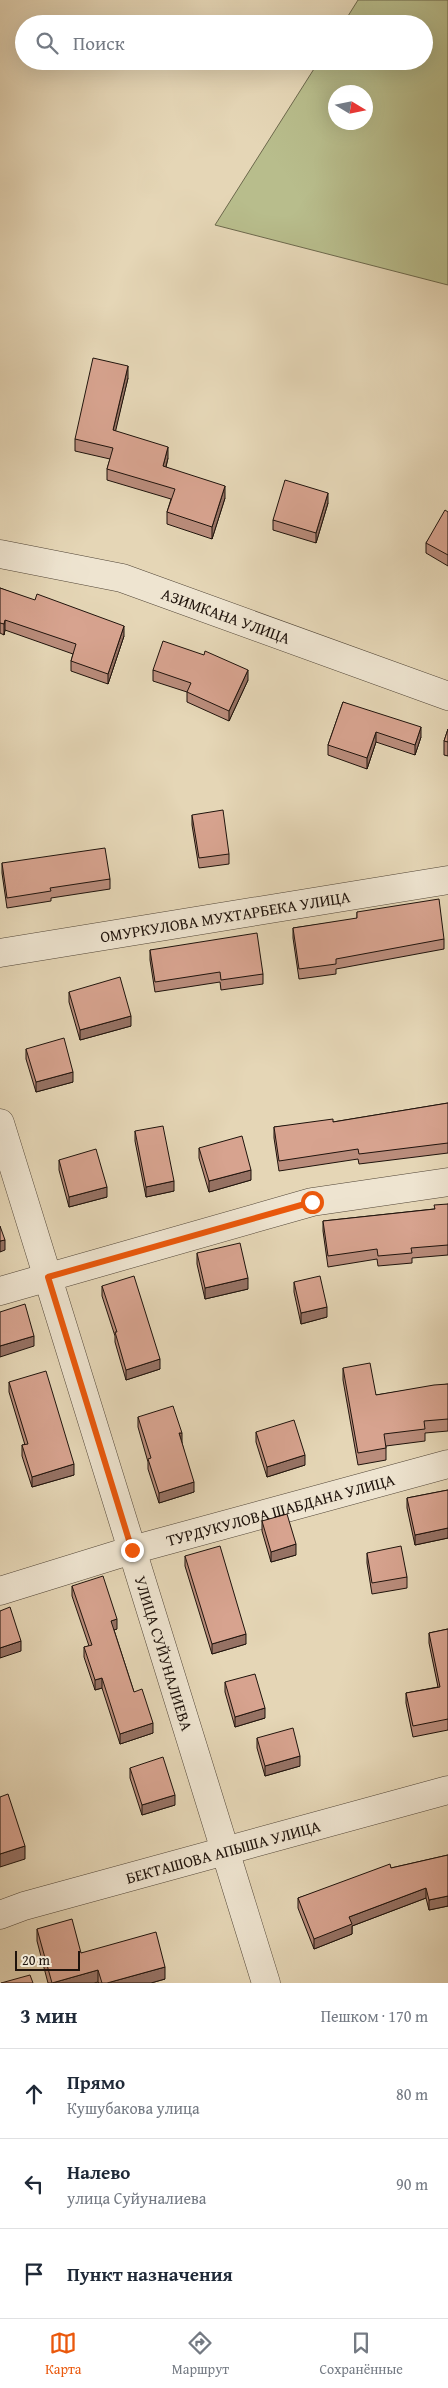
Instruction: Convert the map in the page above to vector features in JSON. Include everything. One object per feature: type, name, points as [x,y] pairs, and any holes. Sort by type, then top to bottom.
[{"type":"street","name":"АЗИМКАНА УЛИЦА","points":[[0,554],[122,578],[448,696]]},
{"type":"street","name":"ОМУРКУЛОВА МУХТАРБЕКА УЛИЦА","points":[[0,953],[448,880]]},
{"type":"street","name":"УЛИЦА СУЙУНАЛИЕВА","points":[[0,1123],[266,1983]]},
{"type":"street","points":[[0,1291],[312,1202],[448,1182]]},
{"type":"street","name":"ТУРДУКУЛОВА ШАБДАНА УЛИЦА","points":[[0,1591],[132,1550],[448,1464]]},
{"type":"street","name":"БЕКТАШОВА АПЫША УЛИЦА","points":[[0,1915],[448,1790]]},
{"type":"green space","points":[[358,0],[448,0],[448,285],[215,225],[313,70],[433,70],[433,15],[349,15]]},
{"type":"building","points":[[93,358],[128,366],[113,430],[168,447],[163,466],[225,486],[212,527],[167,512],[175,489],[107,469],[113,448],[75,439]]},
{"type":"building","points":[[285,480],[328,493],[316,533],[273,520]]},
{"type":"building","points":[[445,510],[448,512],[448,555],[426,543]]},
{"type":"building","points":[[0,588],[35,600],[37,594],[124,626],[108,674],[71,661],[76,644],[5,620],[4,624],[0,623]]},
{"type":"building","points":[[163,641],[204,655],[205,651],[248,670],[229,711],[187,692],[191,683],[153,670]]},
{"type":"building","points":[[343,702],[421,727],[415,745],[376,732],[367,758],[328,745]]},
{"type":"building","points":[[448,729],[448,742],[444,741]]},
{"type":"building","points":[[223,810],[229,854],[199,858],[192,815]]},
{"type":"building","points":[[105,848],[110,879],[50,888],[51,891],[7,898],[2,863]]},
{"type":"building","points":[[439,899],[444,939],[336,959],[336,964],[299,969],[293,928],[357,918],[357,912]]},
{"type":"building","points":[[257,933],[263,974],[221,980],[220,972],[155,982],[150,950]]},
{"type":"building","points":[[120,977],[131,1016],[80,1030],[69,992]]},
{"type":"building","points":[[64,1038],[73,1072],[36,1082],[26,1049]]},
{"type":"building","points":[[448,1103],[448,1143],[359,1154],[358,1149],[279,1161],[274,1127],[333,1119],[333,1122]]},
{"type":"building","points":[[163,1126],[174,1181],[146,1187],[135,1131]]},
{"type":"building","points":[[242,1136],[251,1170],[209,1181],[199,1148]]},
{"type":"building","points":[[96,1149],[107,1187],[69,1197],[59,1160]]},
{"type":"building","points":[[448,1204],[448,1245],[411,1248],[412,1253],[378,1256],[377,1249],[328,1256],[323,1221],[435,1209],[434,1205]]},
{"type":"building","points":[[0,1226],[5,1240],[0,1241]]},
{"type":"building","points":[[240,1243],[248,1278],[205,1288],[197,1253]]},
{"type":"building","points":[[134,1276],[160,1359],[126,1370],[115,1332],[117,1332],[102,1286]]},
{"type":"building","points":[[320,1276],[327,1307],[301,1313],[294,1282]]},
{"type":"building","points":[[25,1304],[34,1336],[0,1346],[0,1312]]},
{"type":"building","points":[[370,1363],[376,1395],[448,1384],[448,1419],[424,1421],[425,1429],[384,1434],[386,1448],[358,1453],[343,1368]]},
{"type":"building","points":[[46,1371],[74,1464],[32,1477],[22,1445],[28,1444],[9,1382]]},
{"type":"building","points":[[173,1406],[194,1482],[159,1493],[148,1459],[151,1458],[138,1417]]},
{"type":"building","points":[[294,1420],[305,1455],[267,1467],[256,1432]]},
{"type":"building","points":[[448,1490],[448,1528],[415,1535],[407,1498]]},
{"type":"building","points":[[287,1514],[296,1544],[271,1552],[262,1521]]},
{"type":"building","points":[[220,1546],[246,1634],[212,1644],[185,1556]]},
{"type":"building","points":[[401,1546],[407,1577],[372,1583],[367,1553]]},
{"type":"building","points":[[103,1576],[117,1619],[111,1621],[134,1692],[142,1689],[153,1723],[120,1734],[102,1678],[95,1680],[84,1647],[92,1645],[72,1586]]},
{"type":"building","points":[[10,1607],[21,1641],[0,1648],[0,1611]]},
{"type":"building","points":[[448,1629],[448,1719],[413,1726],[406,1693],[440,1687],[429,1633]]},
{"type":"building","points":[[255,1674],[265,1708],[235,1717],[225,1682]]},
{"type":"building","points":[[293,1728],[300,1756],[265,1766],[257,1738]]},
{"type":"building","points":[[163,1757],[175,1795],[142,1805],[130,1768]]},
{"type":"building","points":[[8,1794],[25,1846],[0,1854],[0,1797]]},
{"type":"building","points":[[448,1855],[448,1896],[429,1900],[426,1888],[349,1917],[352,1924],[314,1939],[298,1898],[390,1864],[391,1868]]},
{"type":"building","points":[[72,1919],[81,1953],[156,1932],[165,1967],[107,1983],[102,1983],[98,1970],[52,1983],[37,1929]]},
{"type":"building","points":[[30,1975],[33,1983],[1,1983]]},
{"type":"route","points":[[132,1550],[48,1277],[312,1202]]}]
